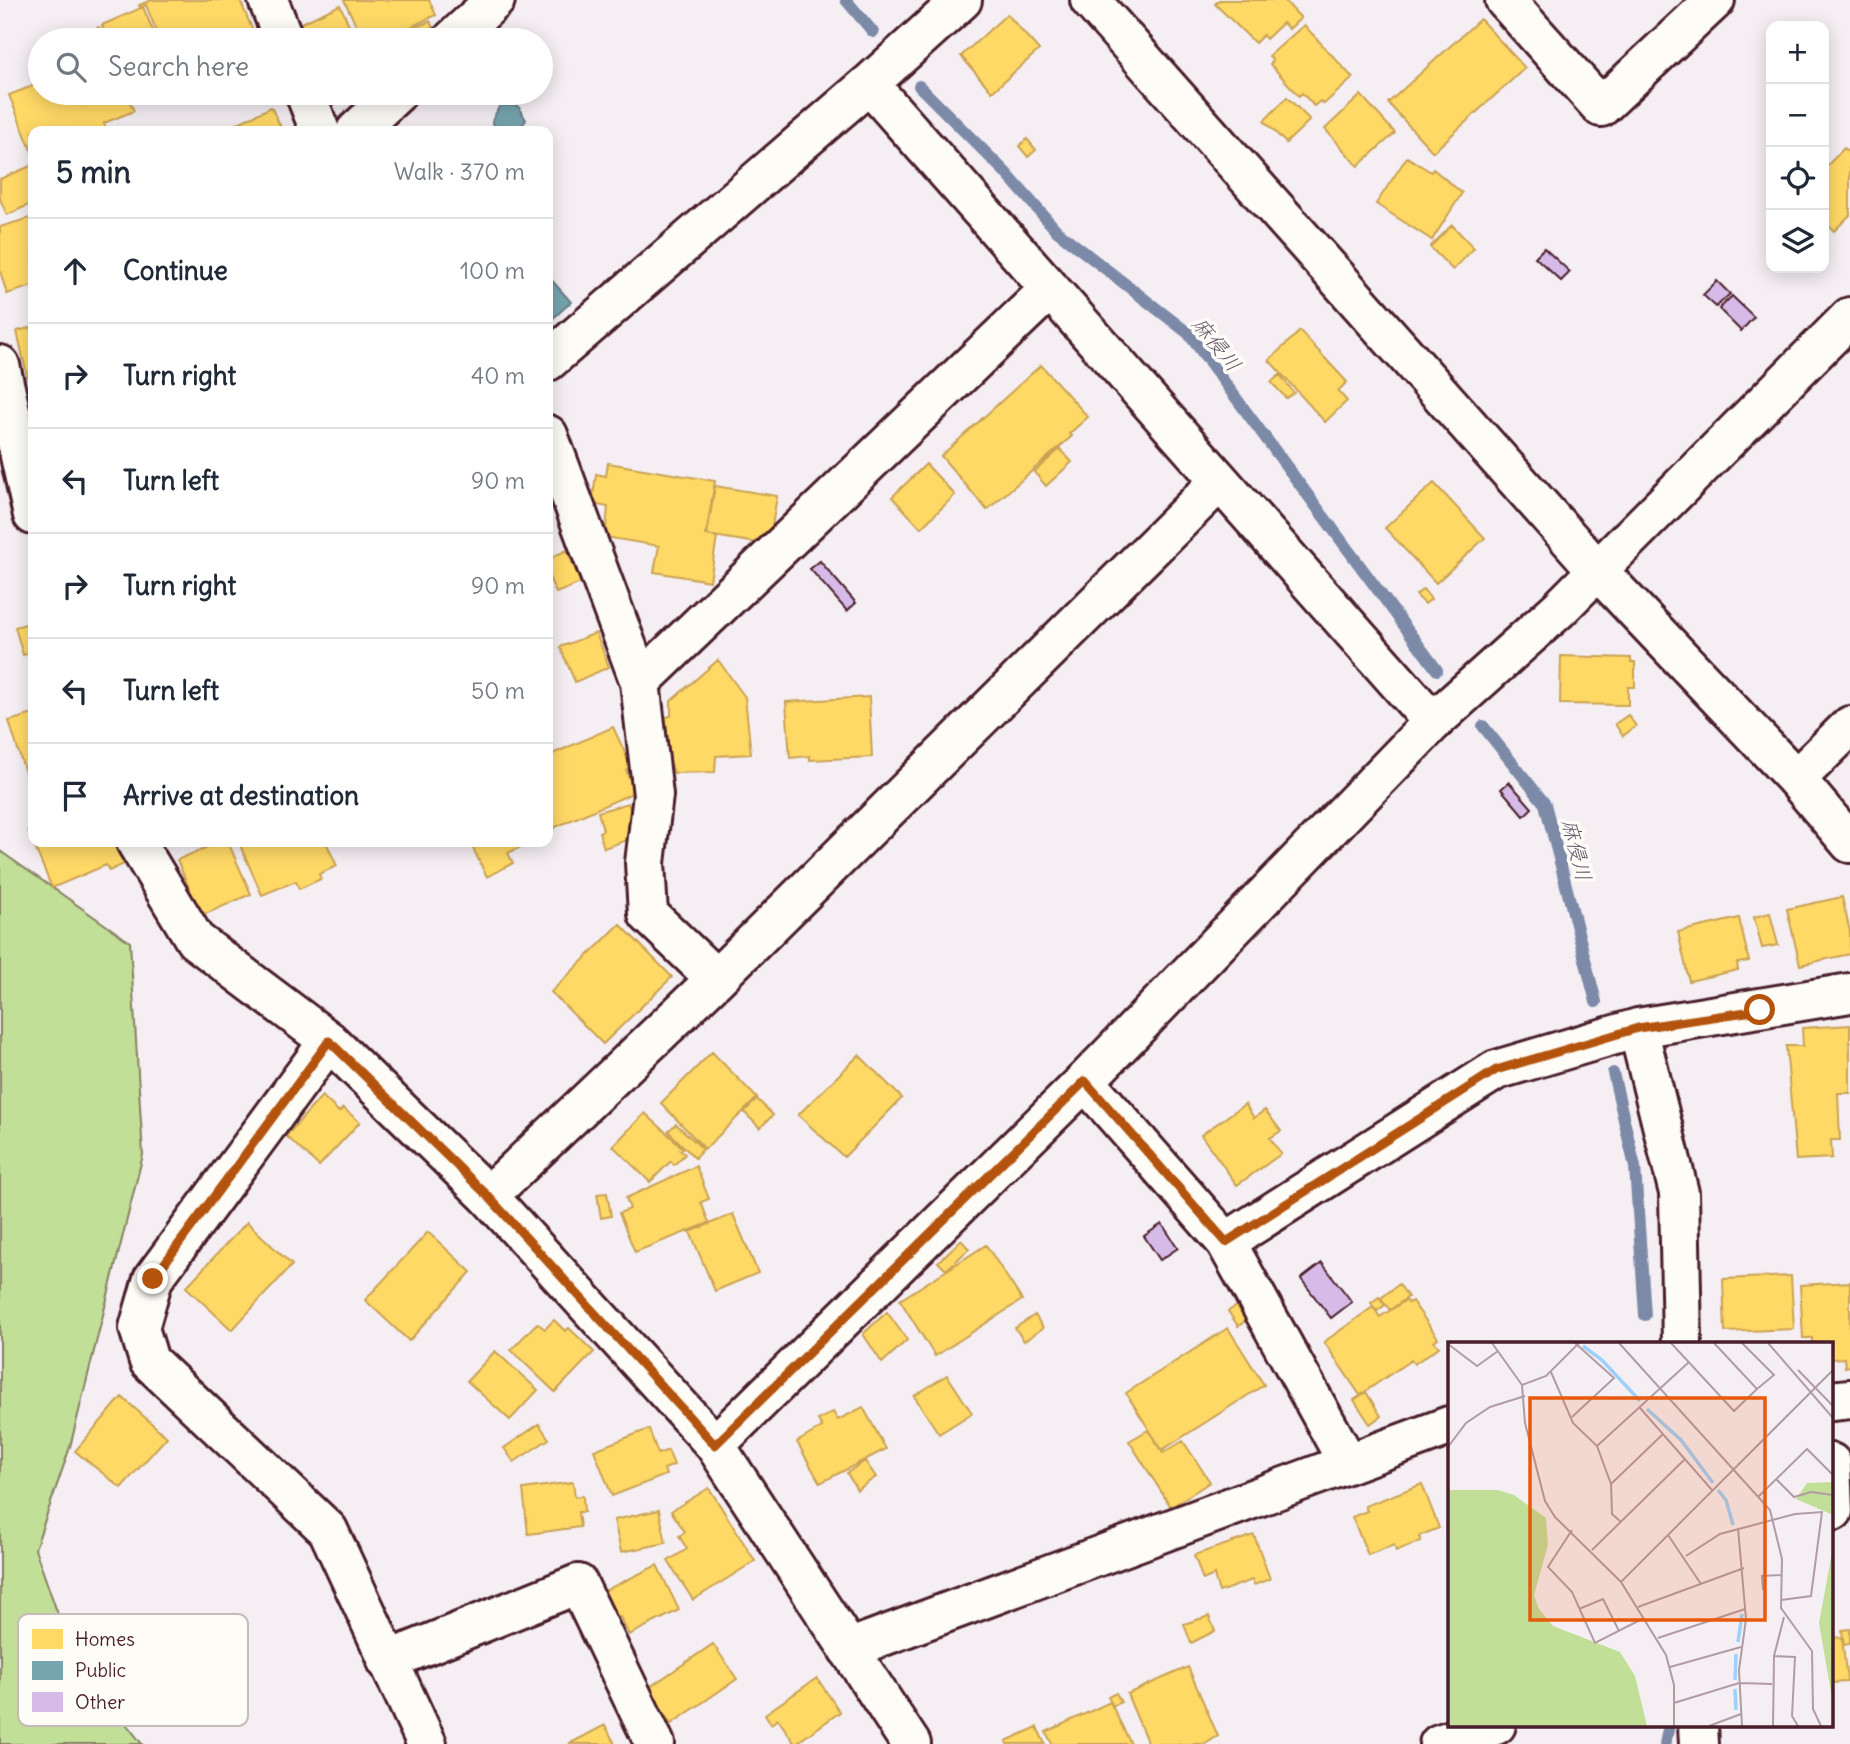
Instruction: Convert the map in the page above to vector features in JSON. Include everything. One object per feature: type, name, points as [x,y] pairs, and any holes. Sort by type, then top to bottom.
[{"type":"street","points":[[268,0],[279,28]]},
{"type":"street","points":[[465,28],[495,0]]},
{"type":"street","points":[[553,357],[869,84],[962,0]]},
{"type":"street","points":[[1090,0],[1598,571],[1796,779],[1850,844]]},
{"type":"street","points":[[1505,0],[1601,107],[1715,0]]},
{"type":"street","points":[[869,84],[1433,722]]},
{"type":"street","points":[[310,105],[318,126]]},
{"type":"street","points":[[361,126],[384,105]]},
{"type":"street","points":[[640,682],[1050,289]]},
{"type":"street","points":[[715,1445],[1085,1081],[1433,722],[1598,571],[1850,317]]},
{"type":"street","points":[[0,365],[28,492]]},
{"type":"street","points":[[553,448],[640,682],[653,795],[645,863],[648,914],[716,979]]},
{"type":"street","points":[[488,1196],[716,979],[1220,481]]},
{"type":"street","points":[[1796,779],[1850,726]]},
{"type":"street","points":[[139,847],[195,940],[329,1041],[488,1196],[715,1445],[848,1649],[895,1739]]},
{"type":"street","points":[[1226,1242],[1496,1070],[1638,1028],[1760,1010],[1850,993]]},
{"type":"street","points":[[1638,1028],[1679,1194],[1679,1342]]},
{"type":"street","points":[[329,1041],[153,1279],[139,1328],[149,1361],[328,1530],[427,1744]]},
{"type":"street","points":[[1085,1081],[1226,1242],[1348,1463]]},
{"type":"street","points":[[1832,1401],[1850,1399]]},
{"type":"street","points":[[848,1649],[1448,1426]]},
{"type":"street","points":[[1832,1487],[1833,1511]]},
{"type":"street","points":[[387,1661],[578,1584],[656,1744]]},
{"type":"street","points":[[1438,1744],[1493,1726]]},
{"type":"street","points":[[1698,1726],[1699,1744]]},
{"type":"green space","points":[[0,851],[130,942],[143,1155],[70,1447],[35,1549],[58,1614],[18,1614],[18,1726],[128,1726],[142,1744],[0,1744]]},
{"type":"building: Homes","points":[[152,0],[240,0],[252,28],[155,28],[146,5],[140,8],[139,5]]},
{"type":"building: Homes","points":[[344,0],[429,0],[436,15],[409,28],[357,28]]},
{"type":"building: Homes","points":[[1219,0],[1284,0],[1301,18],[1289,29],[1283,23],[1266,39],[1263,35],[1255,43],[1215,4]]},
{"type":"building: Homes","points":[[340,5],[350,28],[296,28],[295,26]]},
{"type":"building: Homes","points":[[143,7],[152,28],[103,28],[102,25]]},
{"type":"building: Homes","points":[[1007,14],[1039,50],[992,92],[961,56]]},
{"type":"building: Homes","points":[[1480,19],[1525,68],[1433,152],[1388,103]]},
{"type":"building: Homes","points":[[430,21],[433,28],[414,28]]},
{"type":"building: Homes","points":[[1304,25],[1353,78],[1324,104],[1320,101],[1314,106],[1302,93],[1299,96],[1270,64],[1273,61],[1269,56]]},
{"type":"building: Homes","points":[[28,88],[28,105],[131,105],[134,111],[104,123],[105,126],[28,126],[28,142],[9,95]]},
{"type":"building: Homes","points":[[1361,95],[1395,133],[1358,166],[1325,129]]},
{"type":"building: Homes","points":[[1287,97],[1310,120],[1286,143],[1264,121]]},
{"type":"building: Homes","points":[[271,107],[280,126],[232,126]]},
{"type":"building: Homes","points":[[1027,139],[1036,150],[1028,157],[1019,146]]},
{"type":"building: Homes","points":[[1844,148],[1850,154],[1850,215],[1834,231],[1829,226],[1829,164]]},
{"type":"building: Homes","points":[[1407,157],[1431,172],[1433,169],[1462,193],[1432,240],[1376,204]]},
{"type":"building: Homes","points":[[28,167],[28,205],[7,215],[0,199],[0,179]]},
{"type":"building: Homes","points":[[28,219],[28,288],[7,294],[0,271],[0,227]]},
{"type":"building: Homes","points":[[1452,225],[1474,248],[1453,270],[1430,247]]},
{"type":"building: Homes","points":[[28,328],[28,380],[17,331]]},
{"type":"building: Homes","points":[[1300,331],[1347,382],[1338,391],[1347,401],[1325,422],[1269,360]]},
{"type":"building: Homes","points":[[1041,365],[1088,417],[1069,434],[1072,436],[987,510],[941,456]]},
{"type":"building: Homes","points":[[1280,375],[1294,393],[1286,398],[1271,382]]},
{"type":"building: Homes","points":[[1060,449],[1072,462],[1046,486],[1034,472]]},
{"type":"building: Homes","points":[[608,463],[715,481],[706,535],[717,537],[710,581],[654,572],[659,546],[605,537],[608,507],[592,504],[596,474],[606,476]]},
{"type":"building: Homes","points":[[926,464],[955,495],[921,528],[892,497]]},
{"type":"building: Homes","points":[[1434,483],[1485,538],[1436,583],[1385,528]]},
{"type":"building: Homes","points":[[715,486],[777,496],[769,545],[707,535]]},
{"type":"building: Homes","points":[[567,550],[581,583],[556,593],[553,586],[553,557]]},
{"type":"building: Homes","points":[[1423,589],[1431,599],[1425,604],[1416,595]]},
{"type":"building: Homes","points":[[28,623],[28,654],[23,655],[15,627]]},
{"type":"building: Homes","points":[[596,633],[609,667],[575,682],[560,647]]},
{"type":"building: Homes","points":[[1561,656],[1631,658],[1631,662],[1635,662],[1635,687],[1628,687],[1628,705],[1560,704]]},
{"type":"building: Homes","points":[[718,660],[745,697],[751,754],[716,756],[715,772],[674,773],[668,755],[666,717],[671,716],[671,701]]},
{"type":"building: Homes","points":[[869,697],[872,757],[810,760],[810,756],[790,758],[786,702]]},
{"type":"building: Homes","points":[[28,715],[27,779],[9,721]]},
{"type":"building: Homes","points":[[1628,715],[1636,726],[1623,736],[1615,724]]},
{"type":"building: Homes","points":[[613,727],[632,768],[626,770],[635,792],[553,828],[553,754]]},
{"type":"building: Homes","points":[[628,803],[639,836],[604,848],[599,832],[603,830],[598,812]]},
{"type":"building: Homes","points":[[35,847],[117,847],[124,864],[109,871],[106,865],[52,888]]},
{"type":"building: Homes","points":[[207,847],[230,847],[251,894],[201,916],[177,860]]},
{"type":"building: Homes","points":[[241,847],[328,847],[337,866],[319,874],[321,879],[299,889],[296,881],[262,895]]},
{"type":"building: Homes","points":[[472,847],[521,847],[508,853],[513,863],[487,877]]},
{"type":"building: Homes","points":[[1842,897],[1850,932],[1850,954],[1800,965],[1787,909]]},
{"type":"building: Homes","points":[[1770,913],[1778,945],[1762,948],[1754,917]]},
{"type":"building: Homes","points":[[1739,918],[1749,961],[1737,963],[1738,970],[1689,981],[1678,932]]},
{"type":"building: Homes","points":[[620,924],[672,977],[603,1044],[551,992]]},
{"type":"building: Homes","points":[[1850,1025],[1850,1093],[1838,1093],[1840,1140],[1831,1140],[1832,1158],[1796,1160],[1786,1046],[1803,1046],[1802,1028]]},
{"type":"building: Homes","points":[[712,1052],[757,1098],[705,1149],[661,1103]]},
{"type":"building: Homes","points":[[859,1055],[902,1098],[844,1157],[798,1115]]},
{"type":"building: Homes","points":[[322,1096],[339,1112],[343,1108],[360,1122],[319,1166],[286,1136]]},
{"type":"building: Homes","points":[[757,1099],[773,1115],[760,1128],[744,1112]]},
{"type":"building: Homes","points":[[1245,1104],[1254,1118],[1265,1110],[1281,1131],[1270,1138],[1281,1154],[1237,1185],[1201,1135]]},
{"type":"building: Homes","points":[[645,1113],[683,1148],[680,1150],[685,1154],[674,1165],[671,1161],[650,1182],[613,1146]]},
{"type":"building: Homes","points":[[676,1124],[703,1149],[695,1158],[668,1131]]},
{"type":"building: Homes","points":[[696,1166],[709,1199],[701,1202],[709,1223],[635,1252],[619,1213],[630,1209],[626,1198]]},
{"type":"building: Homes","points":[[607,1193],[611,1216],[601,1218],[597,1194]]},
{"type":"building: Homes","points":[[733,1214],[758,1273],[715,1291],[690,1232]]},
{"type":"building: Homes","points":[[247,1222],[292,1265],[232,1330],[186,1287]]},
{"type":"building: Homes","points":[[428,1232],[471,1272],[409,1341],[365,1300]]},
{"type":"building: Homes","points":[[961,1240],[969,1249],[946,1270],[938,1262]]},
{"type":"building: Homes","points":[[986,1245],[1022,1300],[935,1356],[900,1300]]},
{"type":"building: Homes","points":[[1791,1276],[1794,1329],[1725,1332],[1723,1279]]},
{"type":"building: Homes","points":[[1850,1282],[1850,1366],[1845,1367],[1844,1358],[1832,1359],[1832,1342],[1812,1342],[1812,1338],[1803,1338],[1800,1285]]},
{"type":"building: Homes","points":[[1399,1284],[1408,1297],[1390,1310],[1381,1298]]},
{"type":"building: Homes","points":[[1379,1297],[1385,1305],[1377,1311],[1371,1303]]},
{"type":"building: Homes","points":[[1406,1300],[1408,1303],[1412,1301],[1438,1338],[1434,1341],[1439,1347],[1414,1364],[1411,1360],[1360,1395],[1324,1342],[1373,1307],[1380,1317]]},
{"type":"building: Homes","points":[[1237,1306],[1247,1320],[1238,1326],[1228,1311]]},
{"type":"building: Homes","points":[[887,1312],[907,1340],[882,1363],[863,1334]]},
{"type":"building: Homes","points":[[1035,1315],[1043,1328],[1024,1341],[1015,1328]]},
{"type":"building: Homes","points":[[554,1320],[565,1331],[569,1328],[594,1352],[555,1392],[511,1350],[537,1323],[545,1329]]},
{"type":"building: Homes","points":[[1228,1328],[1264,1385],[1162,1450],[1126,1393]]},
{"type":"building: Homes","points":[[495,1351],[538,1390],[510,1420],[467,1381]]},
{"type":"building: Homes","points":[[947,1375],[972,1413],[939,1434],[914,1396]]},
{"type":"building: Homes","points":[[1366,1392],[1381,1416],[1370,1424],[1354,1400]]},
{"type":"building: Homes","points":[[122,1397],[167,1437],[121,1488],[75,1451]]},
{"type":"building: Homes","points":[[863,1407],[886,1449],[820,1483],[797,1442],[822,1427],[818,1420],[833,1412],[838,1420]]},
{"type":"building: Homes","points":[[539,1424],[549,1439],[514,1462],[504,1448]]},
{"type":"building: Homes","points":[[649,1429],[658,1454],[668,1450],[674,1465],[664,1469],[666,1475],[612,1496],[594,1450]]},
{"type":"building: Homes","points":[[1148,1430],[1163,1453],[1183,1441],[1210,1482],[1171,1507],[1129,1441]]},
{"type":"building: Homes","points":[[865,1461],[876,1477],[857,1490],[847,1473]]},
{"type":"building: Homes","points":[[573,1482],[575,1497],[583,1496],[584,1512],[578,1512],[580,1527],[528,1534],[523,1489]]},
{"type":"building: Homes","points":[[1422,1484],[1439,1528],[1419,1536],[1421,1541],[1396,1551],[1394,1545],[1368,1555],[1352,1517],[1367,1511],[1365,1506]]},
{"type":"building: Homes","points":[[709,1488],[755,1561],[693,1600],[668,1561],[687,1549],[679,1536],[685,1532],[671,1511]]},
{"type":"building: Homes","points":[[659,1510],[666,1543],[621,1552],[614,1520]]},
{"type":"building: Homes","points":[[1254,1535],[1270,1579],[1254,1585],[1252,1580],[1219,1592],[1214,1575],[1203,1580],[1194,1555]]},
{"type":"building: Homes","points":[[657,1565],[679,1610],[629,1635],[620,1617],[610,1622],[596,1595]]},
{"type":"building: Homes","points":[[1209,1616],[1215,1631],[1191,1643],[1184,1624]]},
{"type":"building: Homes","points":[[1850,1629],[1850,1644],[1844,1645],[1842,1630]]},
{"type":"building: Homes","points":[[1842,1637],[1847,1682],[1832,1683],[1832,1638]]},
{"type":"building: Homes","points":[[713,1644],[737,1679],[671,1724],[647,1689]]},
{"type":"building: Homes","points":[[1188,1667],[1218,1736],[1205,1744],[1148,1744],[1127,1694]]},
{"type":"building: Homes","points":[[817,1678],[840,1712],[795,1744],[778,1719],[771,1724],[765,1714]]},
{"type":"building: Homes","points":[[1116,1693],[1121,1702],[1113,1706],[1108,1697]]},
{"type":"building: Homes","points":[[1110,1702],[1131,1744],[1052,1744],[1046,1732]]},
{"type":"building: Homes","points":[[605,1725],[615,1744],[569,1744]]},
{"type":"building: Homes","points":[[1037,1727],[1045,1744],[1007,1744],[1006,1741]]},
{"type":"building: Public","points":[[500,105],[518,106],[526,120],[522,126],[494,126],[492,121]]},
{"type":"building: Public","points":[[553,282],[571,302],[553,318]]},
{"type":"building: Other","points":[[1544,248],[1570,272],[1561,281],[1535,257]]},
{"type":"building: Other","points":[[1717,281],[1730,294],[1716,307],[1703,295]]},
{"type":"building: Other","points":[[1732,296],[1754,317],[1741,331],[1719,309]]},
{"type":"building: Other","points":[[820,561],[856,603],[847,611],[810,569]]},
{"type":"building: Other","points":[[1509,782],[1532,808],[1524,816],[1501,789]]},
{"type":"building: Other","points":[[1162,1224],[1178,1248],[1160,1260],[1144,1236]]},
{"type":"building: Other","points":[[1322,1263],[1352,1302],[1331,1318],[1301,1279]]},
{"type":"waterway","name":"麻侵川","points":[[846,0],[873,32]]},
{"type":"waterway","name":"麻侵川","points":[[919,86],[1005,172],[1057,231],[1188,333],[1437,670]]},
{"type":"waterway","name":"麻侵川","points":[[1483,726],[1545,804],[1596,1002]]},
{"type":"waterway","name":"麻侵川","points":[[1613,1073],[1635,1167],[1645,1315]]},
{"type":"waterway","name":"麻侵川","points":[[1665,1744],[1669,1726]]},
{"type":"route","points":[[153,1279],[329,1041],[488,1196],[715,1445],[1085,1081],[1226,1242],[1496,1070],[1638,1028],[1760,1010]]}]
